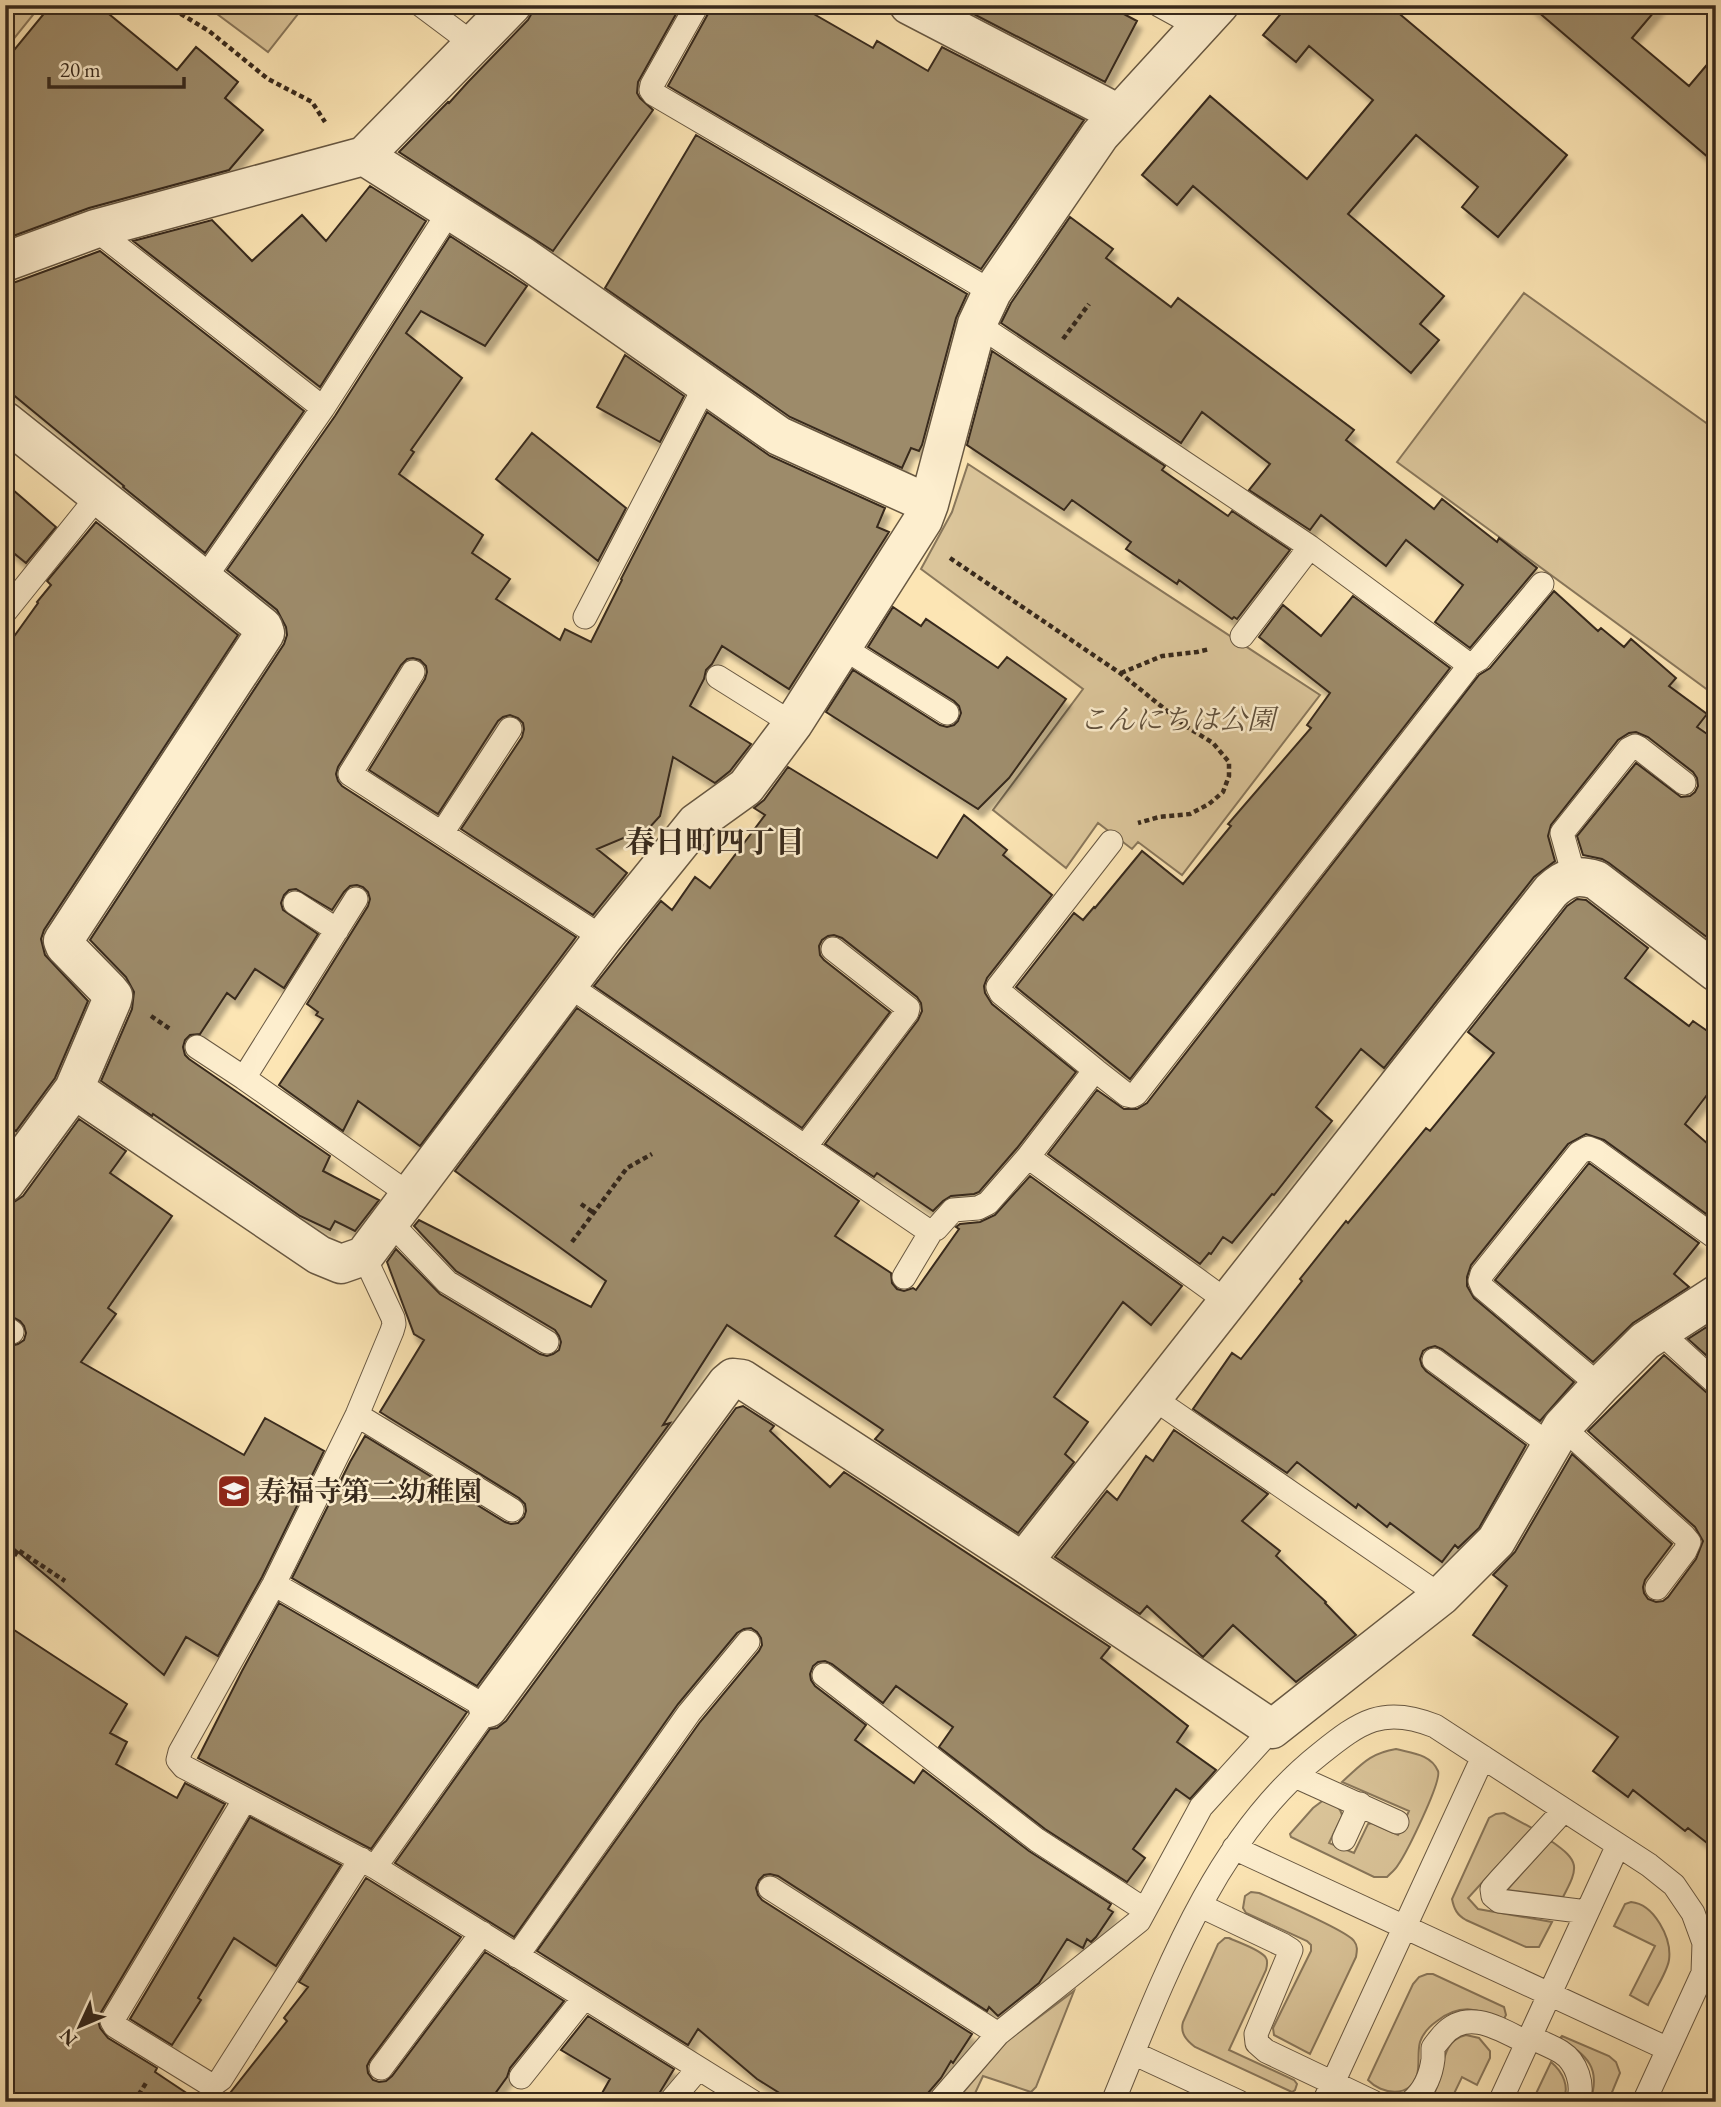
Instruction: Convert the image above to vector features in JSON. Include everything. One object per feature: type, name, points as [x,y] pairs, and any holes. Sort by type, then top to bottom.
[{"type":"street","points":[[5,262],[94,229],[352,159],[512,5]]},
{"type":"street","points":[[909,5],[1119,114]]},
{"type":"street","points":[[74,1089],[319,1255],[341,1265],[363,1256],[603,938],[696,823],[746,787],[793,724],[922,519],[985,308],[1100,135],[1209,16]]},
{"type":"street","points":[[352,159],[522,256],[779,436],[922,519]]},
{"type":"street","points":[[5,421],[263,627],[265,633],[63,941],[113,996],[74,1089],[6,1180]]},
{"type":"street","points":[[1023,1562],[1560,882],[1574,876],[1596,880],[1716,972]]},
{"type":"street","points":[[488,1708],[733,1378],[742,1379],[1023,1562],[1272,1729],[1441,1596],[1496,1541],[1556,1437],[1600,1386],[1645,1341],[1716,1295]]},
{"type":"lane","points":[[421,5],[473,44]]},
{"type":"lane","points":[[697,5],[652,85],[654,94],[985,308],[1042,368],[1310,547],[1464,661],[1467,666]]},
{"type":"lane","points":[[1159,5],[1209,16]]},
{"type":"lane","points":[[204,579],[323,408],[449,212]]},
{"type":"lane","points":[[94,229],[323,408]]},
{"type":"lane","points":[[585,617],[705,386]]},
{"type":"lane","points":[[5,612],[99,495]]},
{"type":"lane","points":[[1242,636],[1310,547]]},
{"type":"lane","points":[[1111,842],[998,987],[1095,1070],[1132,1096],[1467,666],[1479,659],[1542,584]]},
{"type":"lane","points":[[842,647],[947,713]]},
{"type":"lane","points":[[413,672],[350,774],[603,938]]},
{"type":"lane","points":[[718,677],[793,724]]},
{"type":"lane","points":[[442,833],[510,729]]},
{"type":"lane","points":[[1574,876],[1562,833],[1629,749],[1635,746],[1639,748],[1684,783]]},
{"type":"lane","points":[[244,1078],[356,899]]},
{"type":"lane","points":[[295,903],[337,930]]},
{"type":"lane","points":[[804,1147],[908,1008],[833,948]]},
{"type":"lane","points":[[568,985],[927,1230],[932,1230]]},
{"type":"lane","points":[[197,1047],[244,1078],[400,1208],[447,1282],[547,1342]]},
{"type":"lane","points":[[904,1277],[932,1230],[953,1210],[978,1208],[988,1203],[1028,1157],[1095,1070]]},
{"type":"lane","points":[[1600,1386],[1483,1288],[1480,1281],[1482,1274],[1579,1153],[1588,1148],[1596,1151],[1716,1238]]},
{"type":"lane","points":[[1028,1157],[1228,1302]]},
{"type":"lane","points":[[363,1256],[394,1324],[358,1415],[274,1584],[178,1760],[184,1767],[368,1863],[753,2102]]},
{"type":"lane","points":[[1659,1331],[1716,1383]]},
{"type":"lane","points":[[1434,1360],[1556,1437],[1684,1536],[1689,1542],[1685,1551],[1657,1588]]},
{"type":"lane","points":[[1153,1398],[1441,1596]]},
{"type":"lane","points":[[358,1415],[512,1510]]},
{"type":"lane","points":[[246,1799],[112,2021],[115,2026],[206,2082],[214,2084],[221,2079],[368,1863],[488,1708],[274,1584]]},
{"type":"lane","points":[[517,1956],[689,1713],[748,1642]]},
{"type":"lane","points":[[824,1675],[1037,1840],[1146,1910]]},
{"type":"lane","points":[[1113,2102],[1174,1955],[1234,1849],[1276,1793],[1294,1776],[1357,1726],[1376,1718],[1396,1716],[1416,1718],[1435,1726],[1618,1845],[1674,1885],[1693,1913],[1704,1943],[1703,1973],[1644,2102]]},
{"type":"lane","points":[[939,2102],[998,2034],[1139,1921],[1201,1807],[1272,1729]]},
{"type":"lane","points":[[1328,2092],[1483,1757]]},
{"type":"lane","points":[[1294,1776],[1397,1822]]},
{"type":"lane","points":[[1344,1839],[1360,1804]]},
{"type":"lane","points":[[1564,1810],[1492,1889],[1493,1896],[1499,1901],[1587,1912]]},
{"type":"lane","points":[[1500,2102],[1618,1845]]},
{"type":"lane","points":[[1234,1849],[1668,2049]]},
{"type":"lane","points":[[770,1888],[998,2034]]},
{"type":"lane","points":[[1201,1906],[1291,1950],[1256,2034],[1257,2043],[1328,2092],[1373,2102]]},
{"type":"lane","points":[[381,2067],[482,1933]]},
{"type":"lane","points":[[522,2077],[584,1998]]},
{"type":"lane","points":[[1411,2102],[1420,2095],[1426,2083],[1433,2049],[1449,2029],[1462,2022],[1476,2021],[1562,2052],[1570,2061],[1581,2083],[1578,2102]]},
{"type":"lane","points":[[1133,2053],[1239,2102]]},
{"type":"lane","points":[[670,2102],[698,2069]]},
{"type":"path","points":[[166,5],[209,32],[268,79],[312,102],[352,159]]},
{"type":"path","points":[[1042,368],[1089,304]]},
{"type":"path","points":[[922,519],[1187,727],[1213,743],[1229,762],[1229,776],[1223,792],[1209,804],[1190,814],[1159,817],[1120,829],[1111,842]]},
{"type":"path","points":[[1120,673],[1162,656],[1197,652],[1231,643],[1242,636]]},
{"type":"path","points":[[141,1008],[197,1047]]},
{"type":"path","points":[[572,1242],[627,1168],[652,1154]]},
{"type":"path","points":[[581,1204],[594,1213]]},
{"type":"path","points":[[5,1570],[18,1550],[65,1581]]},
{"type":"green space","points":[[5,5],[41,5],[8,46],[5,44]]},
{"type":"green space","points":[[205,5],[305,5],[268,52]]},
{"type":"green space","points":[[1524,293],[1716,430],[1716,696],[1397,462]]},
{"type":"green space","name":"こんにちは公園","points":[[968,464],[1320,695],[1182,875],[1138,842],[1132,849],[1098,823],[1066,868],[993,810],[1083,689],[921,569],[952,512]]},
{"type":"green space","points":[[1396,1749],[1420,1755],[1431,1761],[1438,1771],[1438,1777],[1409,1846],[1397,1867],[1387,1877],[1374,1877],[1291,1837],[1290,1834],[1313,1808],[1325,1799],[1338,1808],[1342,1816],[1329,1843],[1354,1853],[1368,1824],[1372,1823],[1398,1835],[1409,1811],[1342,1782],[1372,1757]]},
{"type":"green space","points":[[1504,1813],[1532,1828],[1468,1898],[1478,1909],[1552,1922],[1539,1947],[1526,1947],[1466,1920],[1458,1914],[1453,1903],[1452,1899],[1489,1818]]},
{"type":"green space","points":[[1551,1841],[1567,1854],[1574,1865],[1572,1878],[1563,1897],[1507,1890]]},
{"type":"green space","points":[[1251,1892],[1259,1893],[1326,1923],[1349,1936],[1356,1945],[1356,1957],[1310,2054],[1274,2035],[1273,2028],[1311,1951],[1311,1945],[1246,1913],[1243,1908],[1245,1896]]},
{"type":"green space","points":[[1625,1904],[1639,1904],[1654,1915],[1668,1942],[1669,1960],[1666,1971],[1648,2005],[1630,1995],[1655,1946],[1614,1926]]},
{"type":"green space","points":[[1225,1938],[1260,1952],[1267,1962],[1266,1970],[1229,2050],[1294,2080],[1297,2084],[1292,2092],[1195,2047],[1183,2033],[1183,2022],[1218,1944]]},
{"type":"green space","points":[[1433,1974],[1504,2007],[1506,2015],[1503,2021],[1470,2009],[1445,2015],[1429,2027],[1421,2039],[1417,2075],[1408,2088],[1395,2092],[1381,2089],[1368,2080],[1413,1984],[1419,1977]]},
{"type":"green space","points":[[1074,1991],[1036,2087],[1031,2092],[983,2076],[971,2102],[955,2102],[1007,2041]]},
{"type":"green space","points":[[1466,2035],[1479,2038],[1490,2051],[1490,2058],[1477,2085],[1462,2077],[1450,2102],[1429,2102],[1435,2093],[1450,2045]]},
{"type":"green space","points":[[1562,2036],[1609,2056],[1616,2062],[1620,2073],[1608,2102],[1590,2102],[1593,2071],[1584,2057],[1560,2038]]},
{"type":"green space","points":[[1551,2062],[1564,2080],[1566,2090],[1563,2101],[1532,2102]]},
{"type":"building","points":[[51,5],[98,5],[177,70],[196,47],[238,82],[225,98],[263,130],[229,170],[89,208],[5,239],[5,61]]},
{"type":"building","points":[[533,5],[681,5],[638,82],[637,93],[653,110],[553,251],[399,152],[528,20]]},
{"type":"building","points":[[711,5],[798,5],[873,48],[877,41],[928,71],[942,47],[1084,120],[981,269],[668,86]]},
{"type":"building","points":[[966,5],[1107,5],[1137,21],[1105,82],[964,9]]},
{"type":"building","points":[[1288,5],[1389,5],[1567,155],[1498,237],[1462,207],[1478,187],[1416,135],[1348,214],[1444,296],[1420,324],[1439,340],[1411,373],[1193,186],[1177,205],[1142,175],[1210,96],[1307,179],[1373,100],[1309,46],[1296,62],[1263,35]]},
{"type":"building","points":[[1530,5],[1660,5],[1632,38],[1689,86],[1716,54],[1716,164]]},
{"type":"building","points":[[696,135],[967,294],[956,318],[922,445],[919,451],[911,448],[902,468],[790,417],[605,288]]},
{"type":"building","points":[[370,186],[426,221],[320,387],[133,241],[212,220],[252,261],[302,215],[326,241]]},
{"type":"building","points":[[1070,217],[1113,249],[1106,258],[1171,307],[1178,298],[1354,430],[1346,440],[1434,509],[1442,499],[1497,542],[1499,538],[1537,568],[1470,648],[1435,622],[1463,585],[1406,540],[1386,566],[1321,515],[1310,530],[1249,490],[1270,464],[1202,412],[1181,443],[1001,323],[1011,303]]},
{"type":"building","points":[[450,236],[527,286],[485,346],[421,311],[406,333],[462,378],[411,450],[414,452],[399,474],[483,535],[472,553],[510,579],[496,599],[560,640],[565,629],[591,642],[707,412],[770,456],[885,508],[877,527],[889,532],[789,689],[722,646],[706,670],[690,706],[751,744],[730,771],[715,783],[673,757],[660,816],[650,827],[597,849],[627,873],[593,915],[461,829],[522,737],[523,723],[518,718],[510,715],[498,721],[438,814],[369,770],[425,679],[426,666],[420,660],[407,659],[401,665],[338,767],[338,781],[576,937],[420,1146],[358,1101],[343,1131],[279,1085],[323,1019],[307,1004],[370,899],[368,892],[357,885],[350,886],[344,892],[332,910],[296,889],[289,890],[284,895],[281,903],[283,910],[318,934],[284,988],[255,969],[235,999],[227,993],[200,1034],[190,1035],[183,1047],[189,1059],[330,1156],[323,1171],[379,1200],[355,1231],[335,1221],[330,1230],[300,1216],[101,1081],[132,1009],[134,992],[126,977],[90,940],[284,644],[286,627],[277,610],[227,570],[335,416]]},
{"type":"building","points":[[100,251],[304,411],[205,553],[5,388],[5,283],[13,283]]},
{"type":"building","points":[[992,351],[1165,466],[1162,470],[1228,516],[1232,511],[1290,550],[1237,619],[1232,619],[1179,580],[1177,584],[1126,549],[1131,542],[1072,500],[1064,510],[967,445]]},
{"type":"building","points":[[625,355],[684,396],[660,442],[597,407]]},
{"type":"building","points":[[532,433],[626,508],[598,561],[496,479]]},
{"type":"building","points":[[5,483],[56,527],[26,563],[5,546]]},
{"type":"building","points":[[96,522],[238,635],[44,930],[41,939],[45,955],[88,1001],[55,1078],[16,1131],[5,1123],[5,649],[51,585],[47,581]]},
{"type":"building","points":[[1554,591],[1598,631],[1601,628],[1624,647],[1631,639],[1676,678],[1669,686],[1707,714],[1697,727],[1716,740],[1716,944],[1609,863],[1583,855],[1577,836],[1636,763],[1681,797],[1690,796],[1698,786],[1693,772],[1648,737],[1636,732],[1629,733],[1618,740],[1551,825],[1548,836],[1555,861],[1534,877],[1384,1068],[1361,1049],[1316,1107],[1332,1121],[1232,1243],[1223,1237],[1200,1264],[1048,1154],[1097,1090],[1124,1109],[1137,1109],[1147,1103],[1479,675],[1490,668]]},
{"type":"building","points":[[1353,596],[1450,668],[1130,1079],[1016,987],[1074,913],[1083,920],[1142,851],[1183,884],[1231,826],[1228,824],[1311,728],[1307,725],[1330,693],[1259,637],[1283,605],[1321,636]]},
{"type":"building","points":[[893,607],[921,626],[926,619],[998,668],[1007,657],[1066,699],[1009,778],[978,809],[826,712],[853,670],[940,725],[947,727],[958,721],[961,713],[954,701],[868,647]]},
{"type":"building","points":[[788,767],[937,858],[964,815],[1007,850],[1003,855],[1052,895],[987,978],[984,986],[992,1004],[1076,1072],[979,1192],[951,1196],[933,1211],[877,1173],[874,1177],[825,1144],[922,1011],[917,997],[842,938],[834,935],[822,940],[819,946],[820,955],[890,1012],[802,1128],[594,986],[661,901],[672,910],[695,877],[710,888],[765,815],[754,808],[764,800]]},
{"type":"building","points":[[1577,899],[1586,900],[1648,948],[1625,978],[1689,1026],[1693,1021],[1716,1037],[1716,1083],[1685,1124],[1716,1151],[1716,1221],[1604,1140],[1586,1134],[1568,1144],[1471,1265],[1467,1286],[1474,1298],[1574,1382],[1540,1421],[1442,1349],[1435,1346],[1428,1348],[1423,1351],[1420,1359],[1426,1371],[1526,1445],[1479,1528],[1458,1548],[1455,1545],[1442,1562],[1390,1523],[1387,1527],[1358,1504],[1356,1508],[1297,1462],[1287,1473],[1193,1409],[1232,1353],[1241,1359],[1346,1221],[1348,1223],[1426,1128],[1430,1131],[1494,1053],[1468,1032],[1567,906]]},
{"type":"building","points":[[577,1008],[859,1201],[835,1236],[891,1273],[892,1283],[897,1289],[916,1290],[959,1229],[956,1227],[960,1224],[980,1222],[995,1215],[1030,1176],[1182,1286],[1151,1325],[1123,1302],[1054,1397],[1088,1422],[1065,1454],[1074,1462],[1018,1533],[875,1439],[883,1430],[727,1325],[663,1425],[670,1423],[477,1686],[292,1578],[365,1436],[505,1522],[518,1523],[524,1517],[525,1504],[519,1498],[380,1412],[424,1340],[414,1334],[387,1262],[396,1249],[440,1294],[540,1354],[547,1356],[559,1350],[561,1342],[555,1330],[456,1271],[414,1226],[419,1220],[591,1307],[606,1281],[455,1171]]},
{"type":"building","points":[[79,1119],[126,1151],[110,1173],[172,1216],[108,1308],[116,1314],[81,1362],[244,1455],[265,1418],[324,1451],[262,1577],[218,1656],[186,1637],[164,1675],[5,1541],[5,1344],[18,1344],[24,1340],[26,1333],[20,1321],[5,1313],[5,1211],[23,1196]]},
{"type":"building","points":[[1589,1163],[1699,1243],[1674,1274],[1689,1287],[1633,1323],[1593,1362],[1495,1280]]},
{"type":"building","points":[[1716,1321],[1716,1364],[1688,1339]]},
{"type":"building","points":[[1664,1355],[1707,1393],[1716,1397],[1716,1850],[1688,1828],[1685,1831],[1633,1790],[1628,1797],[1593,1771],[1618,1737],[1473,1635],[1507,1586],[1493,1575],[1515,1552],[1572,1454],[1672,1544],[1645,1580],[1643,1587],[1648,1599],[1656,1602],[1668,1597],[1696,1559],[1703,1541],[1695,1527],[1588,1431]]},
{"type":"building","points":[[743,1406],[774,1426],[770,1431],[830,1487],[844,1472],[1110,1647],[1101,1658],[1188,1726],[1177,1742],[1216,1770],[1190,1799],[1176,1789],[1133,1849],[1145,1858],[1127,1882],[1045,1829],[939,1747],[953,1727],[896,1686],[883,1703],[832,1664],[825,1661],[813,1666],[810,1674],[815,1686],[866,1725],[855,1740],[914,1783],[923,1770],[1029,1851],[1111,1904],[1108,1909],[1113,1912],[1091,1942],[1087,1939],[1083,1948],[1067,1939],[1039,1983],[998,2016],[989,2007],[987,2011],[778,1876],[764,1875],[759,1880],[756,1888],[762,1900],[972,2034],[953,2063],[951,2061],[928,2093],[925,2102],[794,2102],[757,2079],[698,2029],[688,2045],[537,1951],[700,1722],[759,1651],[761,1638],[751,1628],[737,1633],[678,1704],[514,1937],[395,1863],[490,1729],[497,1728],[506,1721],[736,1408]]},
{"type":"building","points":[[1174,1430],[1268,1494],[1242,1521],[1280,1551],[1276,1556],[1326,1602],[1356,1635],[1296,1682],[1233,1625],[1203,1657],[1147,1606],[1140,1614],[1055,1557],[1107,1491],[1117,1500],[1146,1456],[1153,1461]]},
{"type":"building","points":[[279,1603],[467,1712],[371,1849],[198,1758]]},
{"type":"building","points":[[5,1624],[127,1704],[110,1733],[127,1742],[116,1764],[177,1798],[185,1783],[225,1804],[98,2020],[100,2028],[108,2038],[157,2068],[155,2072],[200,2102],[5,2102]]},
{"type":"building","points":[[250,1817],[341,1865],[276,1966],[234,1938],[198,1998],[201,2000],[172,2045],[130,2019]]},
{"type":"building","points":[[366,1878],[461,1937],[370,2060],[368,2073],[373,2080],[386,2081],[392,2076],[485,1952],[564,2001],[510,2068],[507,2077],[489,2102],[223,2102],[287,2021],[284,2018],[308,1987],[299,1982]]},
{"type":"building","points":[[588,2016],[674,2069],[654,2102],[597,2102],[610,2079],[561,2050]]},
{"type":"place","name":"寿福寺第二幼稚園","points":[[234,1491]]},
{"type":"district","name":"春日町四丁目","points":[[715,841]]}]
